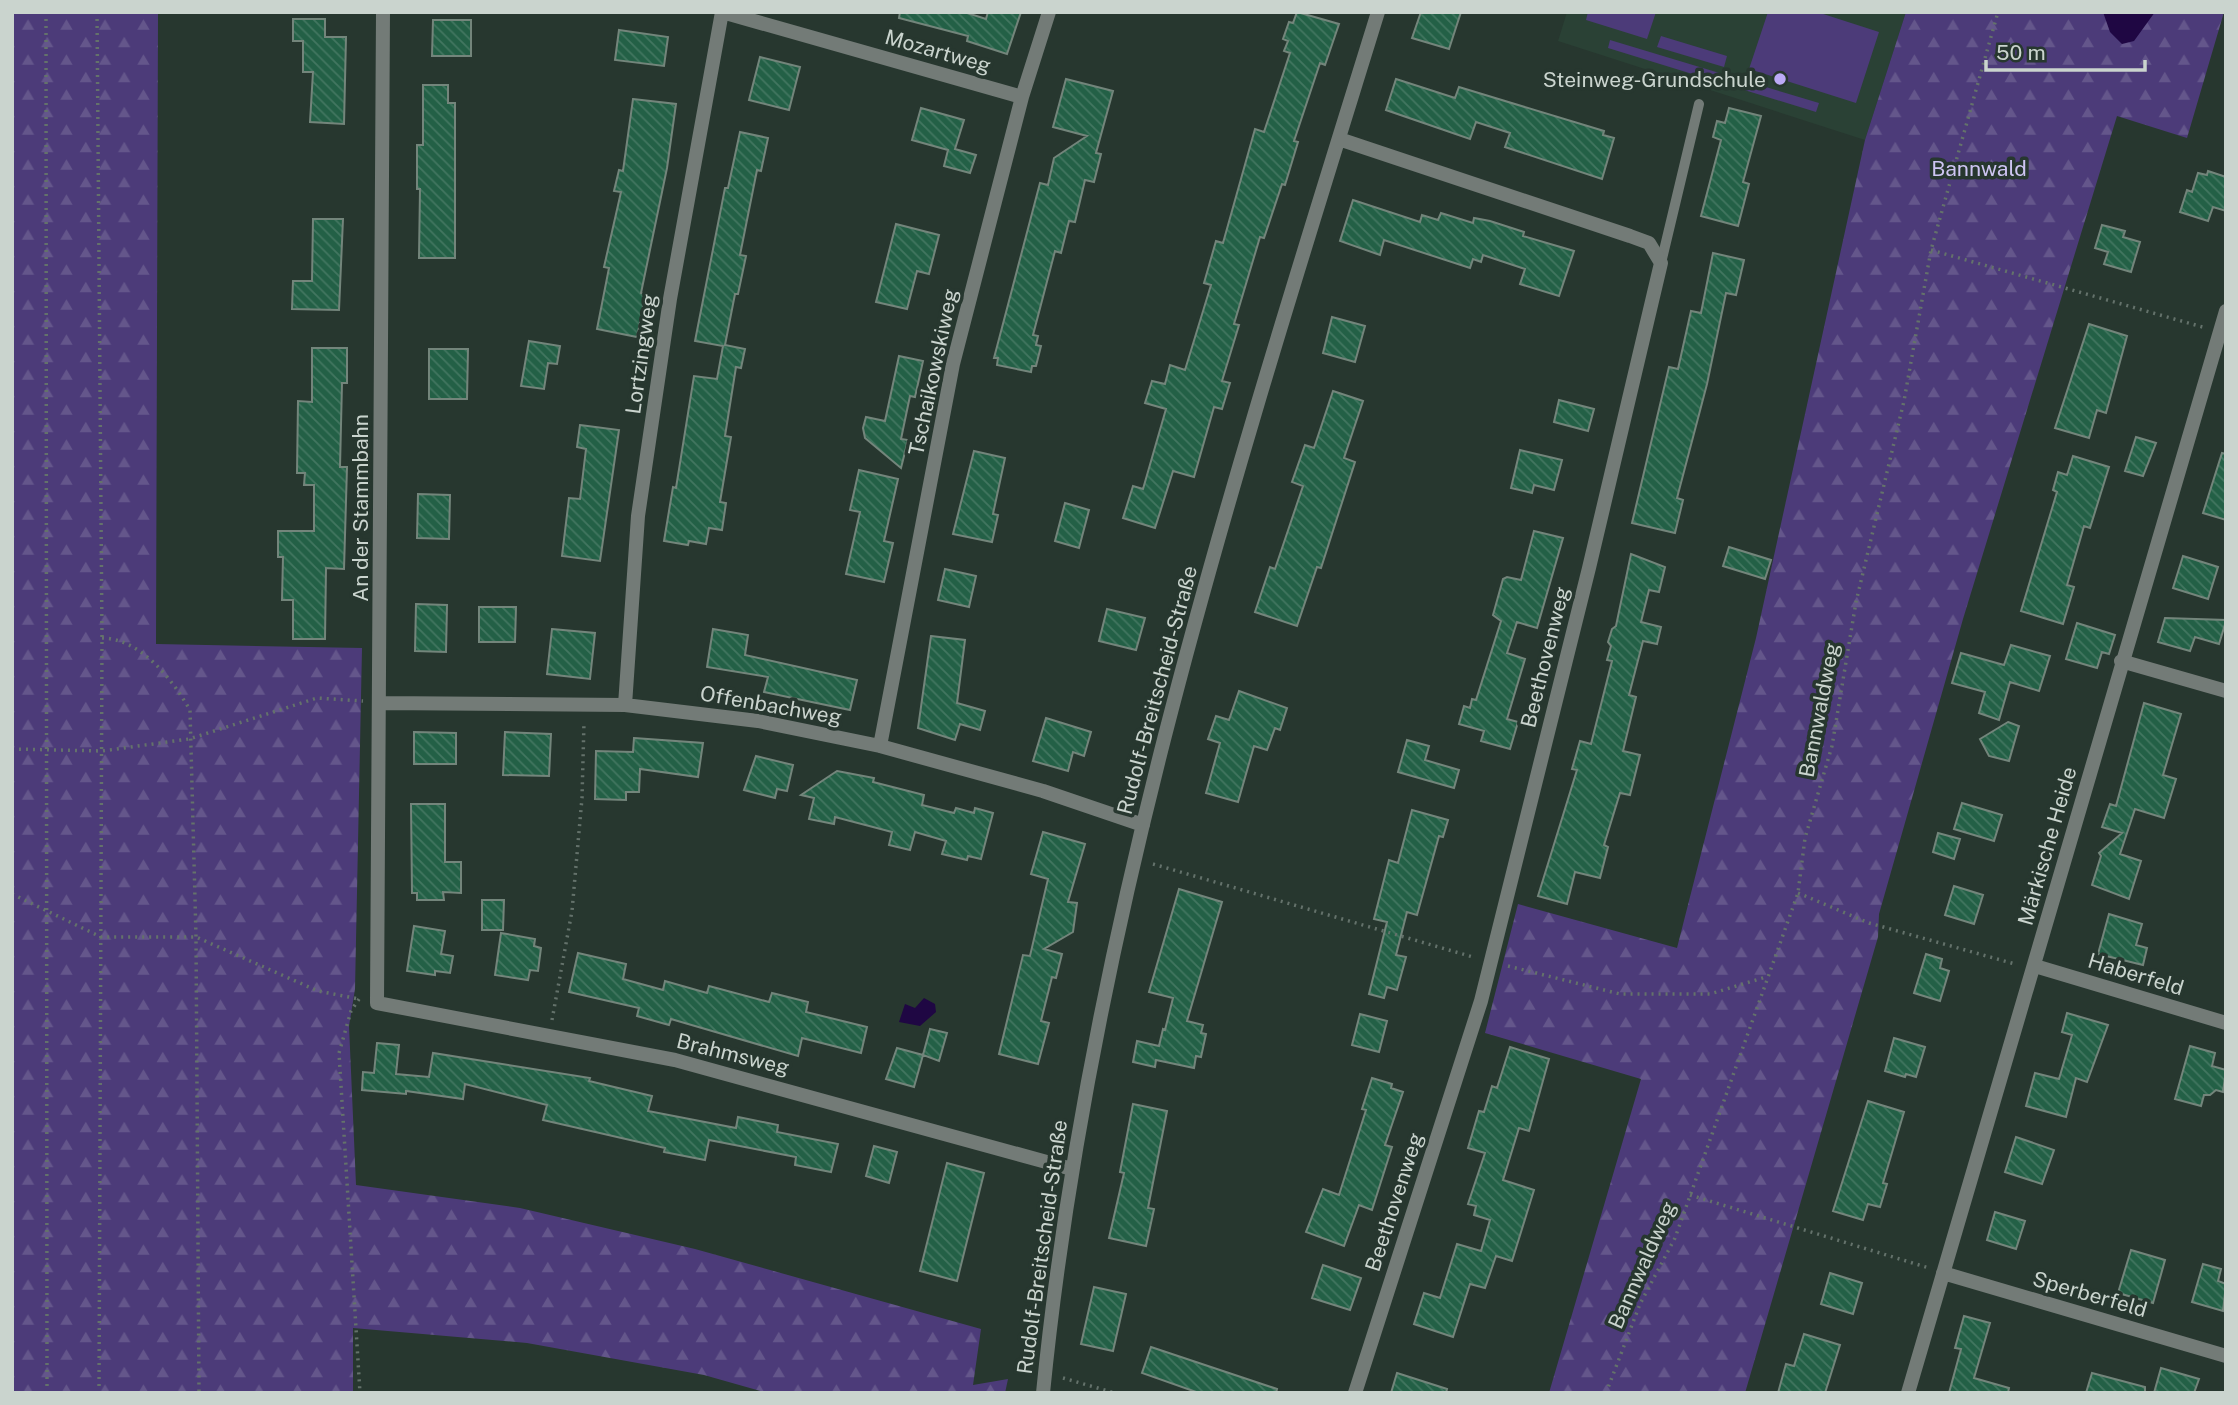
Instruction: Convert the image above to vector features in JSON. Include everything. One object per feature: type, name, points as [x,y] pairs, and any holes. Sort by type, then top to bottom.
[{"type":"street","name":"An der Stammbahn","points":[[377,1003],[383,12]]},
{"type":"street","name":"Mozartweg","points":[[722,12],[1022,97]]},
{"type":"street","name":"Lortzingweg","points":[[625,705],[638,516],[670,299],[722,12]]},
{"type":"street","name":"Tschaikowskiweg","points":[[880,746],[954,364],[1022,97],[1049,12]]},
{"type":"street","name":"Rudolf-Breitscheid-Straße","points":[[1043,1393],[1072,1169],[1101,1015],[1143,825],[1193,630],[1378,12]]},
{"type":"street","points":[[1339,138],[1649,243],[1661,263]]},
{"type":"street","name":"Beethovenweg","points":[[1355,1393],[1480,1001],[1586,582],[1661,263]]},
{"type":"street","name":"Märkische Heide","points":[[1908,1393],[2034,968],[2121,661],[2223,332],[2226,311]]},
{"type":"street","points":[[2121,661],[2226,691]]},
{"type":"street","name":"Offenbachweg","points":[[380,703],[625,705],[758,721],[880,746],[1043,791],[1143,825]]},
{"type":"street","name":"Haberfeld","points":[[2034,968],[2226,1023]]},
{"type":"street","name":"Brahmsweg","points":[[377,1003],[675,1060],[1072,1169]]},
{"type":"street","name":"Sperberfeld","points":[[1943,1273],[2226,1356]]},
{"type":"lane","points":[[1661,263],[1699,104]]},
{"type":"path","points":[[46,12],[47,1393]]},
{"type":"path","points":[[97,12],[102,638],[99,1393]]},
{"type":"path","name":"Bannwaldweg","points":[[1606,1393],[1640,1304],[1675,1238],[1798,892],[1805,838],[1832,746],[1856,602],[1903,401],[1931,250],[1998,12]]},
{"type":"path","points":[[1931,250],[2223,332]]},
{"type":"path","points":[[102,638],[116,638],[135,649],[172,680],[190,710],[196,937],[199,1393]]},
{"type":"path","points":[[12,749],[102,751],[189,738],[317,698],[380,703]]},
{"type":"path","points":[[549,1035],[572,911],[582,798],[584,706]]},
{"type":"path","points":[[1153,864],[1488,961],[1620,994],[1710,995],[1766,977]]},
{"type":"path","points":[[1798,892],[1869,923],[2034,968]]},
{"type":"path","points":[[12,894],[101,937],[196,937],[318,990],[377,1003]]},
{"type":"path","points":[[359,999],[351,1012],[339,1053],[360,1393]]},
{"type":"path","points":[[1690,1195],[1943,1273]]},
{"type":"path","points":[[1059,1377],[1115,1393]]},
{"type":"shaded area","name":"Steinweg-Grundschule","points":[[1567,12],[1906,12],[1865,140],[1558,41]]},
{"type":"shaded area","points":[[2103,12],[2155,12],[2134,41],[2122,44],[2110,32]]},
{"type":"shaded area","points":[[924,998],[935,1004],[936,1012],[920,1026],[899,1022],[905,1004],[915,1008]]},
{"type":"green space","points":[[12,12],[158,12],[156,644],[362,648],[355,989],[349,1026],[356,1185],[520,1208],[695,1249],[981,1329],[973,1385],[1008,1379],[1005,1393],[768,1393],[704,1375],[527,1343],[353,1328],[353,1393],[12,1393]]},
{"type":"green space","points":[[1588,12],[1656,12],[1647,39],[1586,20]]},
{"type":"green space","points":[[1768,12],[1817,12],[1879,32],[1856,103],[1749,69]]},
{"type":"green space","name":"Bannwald","points":[[1906,12],[2224,12],[2187,138],[2117,116],[1963,619],[1879,914],[1878,937],[1745,1393],[1549,1393],[1641,1079],[1485,1033],[1518,904],[1677,948],[1756,638],[1865,140]]},
{"type":"green space","points":[[1661,36],[1727,56],[1724,67],[1657,47]]},
{"type":"green space","points":[[1610,40],[1819,103],[1816,112],[1608,48]]},
{"type":"building","points":[[900,12],[964,12],[986,19],[988,12],[1021,12],[1007,54],[967,41],[968,36],[899,18]]},
{"type":"building","points":[[1297,12],[1339,24],[1325,65],[1320,63],[1294,141],[1298,142],[1285,185],[1282,184],[1264,238],[1260,237],[1234,324],[1239,325],[1222,381],[1230,383],[1222,409],[1214,407],[1194,477],[1173,471],[1155,528],[1123,518],[1133,486],[1143,489],[1166,409],[1145,403],[1152,381],[1165,384],[1170,365],[1185,370],[1211,285],[1204,283],[1216,241],[1223,243],[1255,129],[1264,132],[1290,53],[1284,51],[1288,41],[1283,39],[1289,22],[1293,23]]},
{"type":"building","points":[[1421,12],[1461,12],[1449,49],[1412,38]]},
{"type":"building","points":[[293,19],[325,19],[325,37],[346,37],[344,124],[310,122],[313,72],[303,72],[303,41],[293,41]]},
{"type":"building","points":[[433,20],[471,20],[471,56],[432,56]]},
{"type":"building","points":[[619,30],[668,37],[664,66],[615,60]]},
{"type":"building","points":[[760,57],[800,67],[789,110],[749,100]]},
{"type":"building","points":[[1066,79],[1113,91],[1096,153],[1101,154],[1094,182],[1085,180],[1075,222],[1069,221],[1061,253],[1055,251],[1033,335],[1038,336],[1036,345],[1041,346],[1036,366],[1032,366],[1031,372],[997,365],[998,358],[994,358],[1040,183],[1048,185],[1054,158],[1087,136],[1053,127]]},
{"type":"building","points":[[1396,79],[1455,98],[1459,87],[1604,131],[1603,135],[1614,138],[1602,179],[1505,147],[1510,133],[1476,122],[1470,139],[1386,110]]},
{"type":"building","points":[[423,85],[448,85],[448,103],[455,103],[455,258],[419,258],[420,189],[417,189],[417,145],[423,145]]},
{"type":"building","points":[[633,99],[676,104],[667,168],[641,293],[646,294],[637,337],[597,329],[609,268],[604,267],[621,192],[614,191],[619,170],[623,171]]},
{"type":"building","points":[[921,108],[964,120],[955,149],[976,155],[970,173],[944,166],[948,150],[912,140]]},
{"type":"building","points":[[1729,108],[1761,116],[1743,182],[1749,184],[1738,226],[1701,216],[1721,140],[1713,137],[1717,121],[1725,123]]},
{"type":"building","points":[[740,132],[768,138],[761,171],[757,170],[740,255],[746,256],[725,345],[745,349],[741,368],[736,367],[725,436],[731,437],[720,502],[726,503],[722,530],[709,528],[706,544],[689,541],[688,545],[664,541],[673,487],[676,488],[694,376],[717,379],[723,346],[695,341],[725,188],[728,188]]},
{"type":"building","points":[[2208,171],[2226,177],[2226,211],[2213,207],[2208,221],[2180,212],[2187,190],[2192,192],[2198,173],[2207,175]]},
{"type":"building","points":[[1353,200],[1420,222],[1422,215],[1438,220],[1441,213],[1473,223],[1474,218],[1490,221],[1524,232],[1523,236],[1574,251],[1559,296],[1520,284],[1525,269],[1483,255],[1481,262],[1473,259],[1470,268],[1384,240],[1380,255],[1340,241]]},
{"type":"building","points":[[313,219],[343,219],[339,310],[292,309],[293,281],[312,281]]},
{"type":"building","points":[[896,224],[939,235],[929,274],[917,271],[907,309],[876,302]]},
{"type":"building","points":[[2102,225],[2125,231],[2123,237],[2140,242],[2131,272],[2104,264],[2108,252],[2095,248]]},
{"type":"building","points":[[1713,253],[1744,260],[1736,295],[1726,293],[1707,384],[1677,498],[1683,500],[1675,533],[1632,523],[1669,367],[1678,369],[1691,311],[1701,313]]},
{"type":"building","points":[[1332,317],[1365,326],[1355,362],[1323,353]]},
{"type":"building","points":[[2089,324],[2127,336],[2106,413],[2097,410],[2089,438],[2055,428]]},
{"type":"building","points":[[529,341],[560,346],[557,364],[548,363],[544,389],[521,386]]},
{"type":"building","points":[[312,348],[347,348],[347,383],[342,383],[340,467],[347,467],[344,569],[326,568],[325,639],[293,639],[293,600],[282,600],[283,557],[278,557],[278,531],[314,531],[314,485],[304,485],[305,473],[297,473],[298,401],[312,402]]},
{"type":"building","points":[[429,349],[468,349],[467,399],[429,399]]},
{"type":"building","points":[[899,356],[923,361],[915,397],[910,396],[901,439],[908,440],[901,468],[865,438],[863,428],[866,417],[885,421]]},
{"type":"building","points":[[1333,391],[1363,401],[1344,458],[1355,462],[1321,568],[1317,567],[1297,626],[1255,612],[1270,567],[1275,569],[1303,486],[1292,482],[1305,445],[1314,448]]},
{"type":"building","points":[[1559,400],[1594,409],[1588,431],[1554,422]]},
{"type":"building","points":[[580,425],[619,430],[600,561],[562,556],[569,498],[580,499],[586,449],[577,447]]},
{"type":"building","points":[[2136,437],[2156,443],[2143,476],[2125,471]]},
{"type":"building","points":[[1520,450],[1562,460],[1554,490],[1534,485],[1532,493],[1511,488]]},
{"type":"building","points":[[974,451],[1005,458],[993,514],[998,515],[992,542],[953,534]]},
{"type":"building","points":[[2222,453],[2226,454],[2226,520],[2203,513]]},
{"type":"building","points":[[2073,456],[2109,467],[2090,528],[2084,526],[2067,585],[2074,587],[2063,624],[2021,611],[2057,492],[2053,490],[2058,472],[2067,475]]},
{"type":"building","points":[[859,470],[898,479],[884,541],[893,543],[884,582],[846,574],[860,512],[850,510]]},
{"type":"building","points":[[418,494],[450,495],[449,539],[417,538]]},
{"type":"building","points":[[1065,503],[1089,510],[1079,548],[1055,541]]},
{"type":"building","points":[[1534,531],[1563,538],[1537,628],[1517,622],[1507,653],[1525,659],[1507,719],[1518,722],[1510,749],[1481,741],[1484,731],[1459,724],[1464,706],[1470,708],[1472,699],[1476,700],[1501,621],[1493,615],[1503,579],[1507,577],[1521,580]]},
{"type":"building","points":[[1729,547],[1771,560],[1765,579],[1723,566]]},
{"type":"building","points":[[1631,554],[1665,567],[1659,592],[1649,590],[1641,622],[1661,627],[1657,644],[1643,641],[1629,695],[1636,697],[1623,751],[1640,755],[1630,795],[1620,793],[1604,845],[1608,847],[1600,878],[1575,872],[1567,904],[1538,896],[1577,770],[1572,769],[1580,741],[1591,744],[1612,661],[1607,660],[1611,646],[1608,642],[1612,629],[1616,626]]},
{"type":"building","points":[[2183,556],[2218,567],[2208,599],[2173,588]]},
{"type":"building","points":[[945,569],[976,576],[969,607],[938,600]]},
{"type":"building","points":[[416,604],[447,605],[446,652],[415,651]]},
{"type":"building","points":[[479,607],[516,607],[515,642],[479,642]]},
{"type":"building","points":[[1107,609],[1145,618],[1136,650],[1099,641]]},
{"type":"building","points":[[2165,618],[2226,621],[2219,644],[2195,637],[2190,651],[2158,642]]},
{"type":"building","points":[[2077,623],[2115,635],[2109,654],[2102,652],[2097,668],[2066,659]]},
{"type":"building","points":[[552,629],[595,633],[590,679],[547,674]]},
{"type":"building","points":[[713,629],[748,635],[745,655],[857,680],[850,710],[764,692],[768,677],[707,667]]},
{"type":"building","points":[[931,636],[965,640],[957,703],[985,711],[980,730],[960,724],[955,740],[918,728]]},
{"type":"building","points":[[2011,645],[2050,656],[2039,691],[2010,682],[1999,720],[1979,713],[1985,692],[1952,683],[1961,653],[2004,665]]},
{"type":"building","points":[[1239,691],[1287,708],[1280,730],[1275,728],[1267,750],[1254,746],[1238,802],[1206,793],[1220,743],[1208,739],[1216,716],[1229,720]]},
{"type":"building","points":[[2144,703],[2181,714],[2163,775],[2176,779],[2164,818],[2135,809],[2120,854],[2141,861],[2129,899],[2092,885],[2101,856],[2099,853],[2122,833],[2102,827],[2110,804],[2116,806]]},
{"type":"building","points":[[1046,718],[1091,732],[1084,756],[1073,752],[1068,771],[1033,761]]},
{"type":"building","points":[[2008,722],[2019,726],[2009,761],[1989,756],[1980,739]]},
{"type":"building","points":[[414,732],[456,733],[456,764],[414,764]]},
{"type":"building","points":[[505,732],[551,734],[549,776],[503,775]]},
{"type":"building","points":[[634,738],[703,743],[698,777],[640,769],[639,792],[626,792],[626,800],[595,799],[596,751],[633,752]]},
{"type":"building","points":[[1407,740],[1429,746],[1425,760],[1459,770],[1454,788],[1398,772]]},
{"type":"building","points":[[756,756],[793,765],[787,791],[777,789],[775,798],[744,790]]},
{"type":"building","points":[[837,771],[874,778],[873,782],[924,795],[922,805],[954,813],[956,808],[974,813],[975,808],[993,813],[981,859],[968,856],[967,860],[942,854],[946,841],[915,832],[910,850],[889,845],[892,832],[835,817],[834,824],[809,819],[814,798],[801,795]]},
{"type":"building","points":[[1962,803],[2002,815],[1994,841],[1954,829]]},
{"type":"building","points":[[411,804],[445,804],[445,862],[461,862],[461,893],[443,892],[444,900],[417,900],[417,893],[412,893]]},
{"type":"building","points":[[1412,810],[1448,820],[1443,837],[1439,836],[1417,915],[1407,912],[1396,955],[1406,957],[1397,990],[1387,987],[1384,998],[1369,994],[1387,922],[1374,919],[1389,860],[1398,863]]},
{"type":"building","points":[[1043,832],[1085,844],[1068,902],[1077,903],[1073,932],[1044,949],[1062,954],[1056,978],[1052,977],[1041,1021],[1049,1023],[1038,1064],[999,1054],[1023,955],[1030,956],[1048,879],[1031,874]]},
{"type":"building","points":[[1938,833],[1960,839],[1954,859],[1933,852]]},
{"type":"building","points":[[1954,886],[1983,895],[1974,924],[1945,915]]},
{"type":"building","points":[[1179,889],[1222,902],[1187,1021],[1203,1025],[1201,1033],[1206,1034],[1201,1057],[1196,1056],[1194,1068],[1156,1060],[1155,1067],[1133,1062],[1137,1041],[1159,1046],[1163,1029],[1165,1030],[1173,998],[1149,992]]},
{"type":"building","points":[[482,900],[504,900],[503,930],[482,930]]},
{"type":"building","points":[[2109,914],[2142,924],[2136,945],[2147,948],[2143,965],[2098,954]]},
{"type":"building","points":[[414,926],[445,931],[441,954],[453,956],[450,973],[435,971],[435,975],[407,971]]},
{"type":"building","points":[[501,933],[535,939],[534,946],[541,948],[538,971],[530,970],[528,980],[495,975]]},
{"type":"building","points":[[578,953],[626,964],[623,979],[663,990],[665,981],[707,993],[709,986],[769,1002],[772,993],[808,1002],[806,1012],[867,1027],[861,1053],[802,1038],[798,1056],[671,1019],[669,1025],[637,1016],[639,1008],[569,992]]},
{"type":"building","points":[[1926,954],[1942,959],[1940,968],[1949,971],[1940,1001],[1914,993]]},
{"type":"building","points":[[2067,1013],[2108,1025],[2087,1082],[2076,1078],[2066,1117],[2026,1106],[2035,1073],[2059,1079],[2072,1035],[2062,1032]]},
{"type":"building","points":[[1360,1014],[1387,1021],[1379,1052],[1352,1045]]},
{"type":"building","points":[[930,1029],[947,1033],[939,1061],[923,1055]]},
{"type":"building","points":[[1894,1038],[1925,1047],[1916,1077],[1885,1071]]},
{"type":"building","points":[[377,1043],[399,1045],[396,1074],[429,1077],[433,1053],[590,1078],[589,1081],[652,1096],[648,1111],[736,1128],[738,1117],[778,1125],[777,1132],[838,1144],[831,1172],[795,1165],[796,1157],[709,1140],[705,1160],[664,1152],[665,1148],[543,1120],[547,1105],[465,1084],[463,1099],[406,1091],[406,1094],[362,1090],[363,1072],[374,1073]]},
{"type":"building","points":[[2190,1046],[2215,1053],[2212,1066],[2226,1070],[2223,1092],[2216,1090],[2210,1095],[2204,1095],[2201,1106],[2175,1099]]},
{"type":"building","points":[[1510,1047],[1549,1059],[1529,1131],[1519,1128],[1503,1180],[1534,1190],[1512,1261],[1496,1256],[1485,1288],[1470,1284],[1453,1337],[1414,1324],[1424,1293],[1440,1298],[1457,1244],[1481,1251],[1490,1220],[1474,1215],[1476,1206],[1468,1204],[1485,1153],[1468,1148],[1479,1111],[1484,1112],[1492,1086],[1497,1088]]},
{"type":"building","points":[[897,1048],[923,1055],[914,1087],[886,1079]]},
{"type":"building","points":[[1372,1078],[1392,1084],[1391,1088],[1403,1092],[1385,1145],[1392,1147],[1372,1210],[1359,1205],[1344,1246],[1306,1232],[1323,1189],[1339,1195],[1366,1110],[1362,1109]]},
{"type":"building","points":[[1868,1101],[1904,1112],[1883,1183],[1887,1184],[1880,1207],[1868,1204],[1863,1220],[1833,1211]]},
{"type":"building","points":[[1133,1104],[1167,1111],[1148,1208],[1154,1209],[1146,1246],[1109,1238],[1124,1173],[1120,1172]]},
{"type":"building","points":[[2016,1137],[2054,1150],[2042,1184],[2005,1172]]},
{"type":"building","points":[[874,1146],[897,1152],[889,1183],[866,1176]]},
{"type":"building","points":[[947,1163],[984,1173],[957,1281],[920,1271]]},
{"type":"building","points":[[1995,1212],[2025,1221],[2016,1249],[1987,1240]]},
{"type":"building","points":[[2131,1250],[2165,1260],[2153,1303],[2118,1293]]},
{"type":"building","points":[[2203,1264],[2221,1269],[2218,1281],[2226,1284],[2223,1311],[2192,1302]]},
{"type":"building","points":[[1323,1265],[1361,1278],[1350,1310],[1312,1298]]},
{"type":"building","points":[[1830,1273],[1862,1283],[1853,1314],[1821,1304]]},
{"type":"building","points":[[1094,1287],[1126,1294],[1113,1351],[1081,1344]]},
{"type":"building","points":[[1964,1316],[1990,1323],[1974,1378],[2009,1388],[2008,1393],[1949,1393],[1961,1349],[1955,1348]]},
{"type":"building","points":[[1804,1334],[1840,1345],[1825,1393],[1778,1393],[1786,1364],[1794,1366]]},
{"type":"building","points":[[1151,1347],[1277,1389],[1276,1393],[1199,1393],[1142,1373]]},
{"type":"building","points":[[2161,1368],[2199,1379],[2194,1393],[2154,1393]]},
{"type":"building","points":[[1397,1373],[1447,1389],[1446,1393],[1391,1393]]},
{"type":"building","points":[[2092,1373],[2145,1387],[2145,1393],[2086,1393]]},
{"type":"place","name":"Steinweg-Grundschule","points":[[1780,79]]}]
